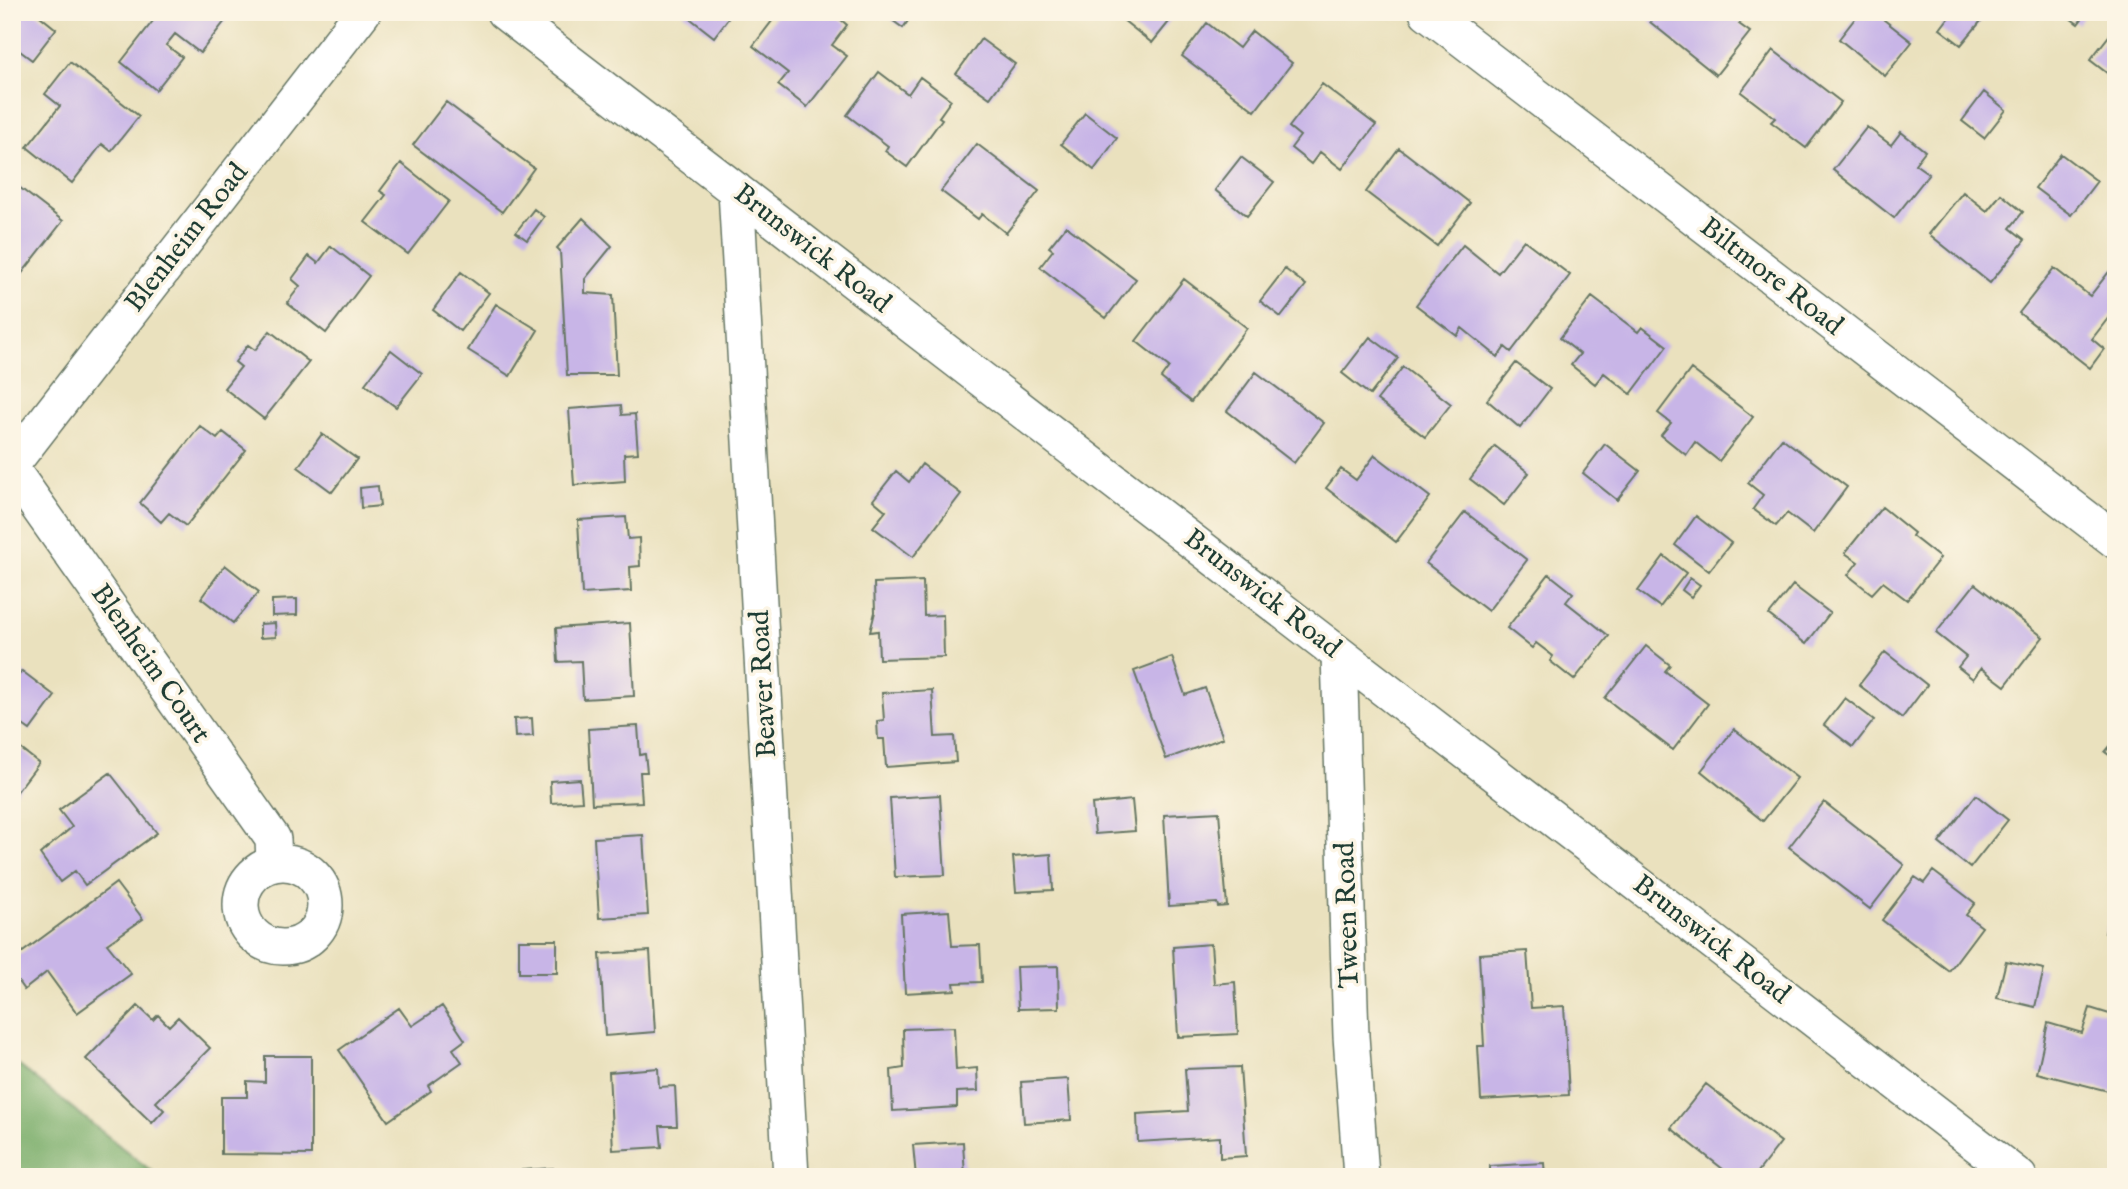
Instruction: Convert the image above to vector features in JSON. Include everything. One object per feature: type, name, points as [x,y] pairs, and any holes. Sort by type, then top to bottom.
[{"type":"street","name":"Blenheim Road","points":[[12,467],[363,12]]},
{"type":"street","name":"Brunswick Road","points":[[504,12],[2020,1177]]},
{"type":"street","name":"Biltmore Road","points":[[1427,12],[2116,541]]},
{"type":"street","name":"Beaver Road","points":[[736,190],[791,1177]]},
{"type":"street","name":"Blenheim Court","points":[[12,467],[273,839],[274,863]]},
{"type":"street","name":"Tween Road","points":[[1339,654],[1351,1036],[1361,1177]]},
{"type":"green space","points":[[12,1060],[159,1177],[12,1177]]},
{"type":"building","points":[[17,12],[35,12],[56,29],[32,60],[12,45],[12,18]]},
{"type":"building","points":[[160,12],[232,12],[200,53],[175,34],[166,45],[182,57],[156,90],[121,62]]},
{"type":"building","points":[[682,12],[733,12],[714,37]]},
{"type":"building","points":[[779,12],[832,12],[847,25],[832,45],[847,56],[807,107],[778,85],[788,73],[753,46]]},
{"type":"building","points":[[881,12],[914,12],[903,28]]},
{"type":"building","points":[[1113,12],[1177,12],[1152,43]]},
{"type":"building","points":[[1657,12],[1748,12],[1739,24],[1750,32],[1716,75],[1650,22]]},
{"type":"building","points":[[1860,12],[1874,12],[1912,42],[1885,76],[1839,39]]},
{"type":"building","points":[[1953,12],[1983,12],[1986,15],[1961,45],[1940,29]]},
{"type":"building","points":[[2062,12],[2087,12],[2078,24]]},
{"type":"building","points":[[1207,23],[1239,48],[1252,31],[1292,63],[1255,111],[1182,56]]},
{"type":"building","points":[[2116,27],[2116,70],[2111,76],[2090,60]]},
{"type":"building","points":[[981,39],[1015,64],[990,98],[956,74]]},
{"type":"building","points":[[1773,50],[1841,102],[1806,148],[1771,122],[1775,118],[1741,92]]},
{"type":"building","points":[[70,62],[139,116],[111,151],[102,144],[72,183],[27,147],[60,106],[45,94]]},
{"type":"building","points":[[879,72],[908,94],[920,77],[951,100],[939,117],[942,119],[907,167],[885,151],[888,146],[847,115]]},
{"type":"building","points":[[1322,84],[1376,125],[1342,169],[1320,152],[1311,164],[1291,148],[1300,136],[1289,127]]},
{"type":"building","points":[[1984,92],[2006,110],[1984,138],[1962,121]]},
{"type":"building","points":[[446,102],[534,168],[502,212],[413,145]]},
{"type":"building","points":[[1085,113],[1117,138],[1094,170],[1061,144]]},
{"type":"building","points":[[1867,127],[1891,145],[1901,132],[1925,151],[1915,164],[1929,174],[1894,218],[1833,170]]},
{"type":"building","points":[[977,144],[1039,191],[1006,233],[982,214],[978,219],[941,191]]},
{"type":"building","points":[[1399,148],[1470,203],[1437,246],[1366,192]]},
{"type":"building","points":[[2061,154],[2097,181],[2071,215],[2035,188]]},
{"type":"building","points":[[1241,157],[1274,182],[1247,216],[1215,190]]},
{"type":"building","points":[[401,163],[449,201],[408,254],[365,222],[386,195],[380,191]]},
{"type":"building","points":[[15,184],[63,221],[12,286],[12,188]]},
{"type":"building","points":[[1963,192],[1987,211],[2001,194],[2023,212],[2010,228],[2025,240],[1990,283],[1929,234]]},
{"type":"building","points":[[534,209],[544,217],[527,240],[516,232]]},
{"type":"building","points":[[583,218],[612,246],[585,279],[585,293],[613,295],[617,375],[567,375],[560,251],[557,248]]},
{"type":"building","points":[[1066,226],[1136,279],[1106,318],[1040,267],[1053,250],[1049,247]]},
{"type":"building","points":[[1524,240],[1570,275],[1511,352],[1505,347],[1498,357],[1462,328],[1457,336],[1416,305],[1463,245],[1498,273]]},
{"type":"building","points":[[331,246],[369,276],[326,333],[287,303],[300,286],[292,279],[309,256],[318,263]]},
{"type":"building","points":[[2054,268],[2090,296],[2112,268],[2116,271],[2116,308],[2092,339],[2104,349],[2090,368],[2019,313]]},
{"type":"building","points":[[1285,269],[1306,285],[1281,317],[1260,301]]},
{"type":"building","points":[[461,272],[489,293],[460,331],[433,310]]},
{"type":"building","points":[[1184,279],[1247,328],[1191,402],[1161,378],[1169,367],[1136,341]]},
{"type":"building","points":[[1592,297],[1638,332],[1642,327],[1667,346],[1631,394],[1604,373],[1595,384],[1571,365],[1580,354],[1560,338]]},
{"type":"building","points":[[496,304],[538,330],[510,376],[468,350]]},
{"type":"building","points":[[270,331],[309,362],[264,419],[224,388],[241,367],[235,362],[248,345],[255,350]]},
{"type":"building","points":[[1370,337],[1398,358],[1370,395],[1342,373]]},
{"type":"building","points":[[391,350],[422,374],[396,407],[365,384]]},
{"type":"building","points":[[1516,363],[1550,389],[1520,428],[1487,400]]},
{"type":"building","points":[[1403,367],[1451,404],[1425,437],[1377,400]]},
{"type":"building","points":[[1691,369],[1753,417],[1719,461],[1695,442],[1686,455],[1661,435],[1671,423],[1658,413]]},
{"type":"building","points":[[1256,372],[1324,423],[1294,463],[1227,411]]},
{"type":"building","points":[[621,405],[622,415],[635,414],[638,453],[624,454],[625,481],[574,485],[569,409]]},
{"type":"building","points":[[200,426],[217,439],[223,432],[246,450],[186,526],[169,513],[161,522],[140,503]]},
{"type":"building","points":[[322,434],[357,459],[332,492],[298,467]]},
{"type":"building","points":[[1782,438],[1847,487],[1813,533],[1787,513],[1776,526],[1753,509],[1763,495],[1748,483]]},
{"type":"building","points":[[1605,444],[1640,471],[1617,500],[1583,473]]},
{"type":"building","points":[[1495,446],[1529,473],[1504,505],[1470,479]]},
{"type":"building","points":[[1375,455],[1430,497],[1396,542],[1326,488],[1341,469],[1356,480]]},
{"type":"building","points":[[922,464],[961,494],[913,557],[873,527],[886,511],[873,500],[896,471],[909,482]]},
{"type":"building","points":[[378,486],[380,506],[361,508],[360,488]]},
{"type":"building","points":[[1882,507],[1940,558],[1907,600],[1883,582],[1872,594],[1848,575],[1858,562],[1845,553]]},
{"type":"building","points":[[1465,512],[1527,560],[1488,611],[1426,563]]},
{"type":"building","points":[[1696,516],[1731,543],[1709,571],[1675,545]]},
{"type":"building","points":[[626,517],[628,539],[639,538],[640,566],[630,567],[631,591],[582,594],[578,520]]},
{"type":"building","points":[[1664,556],[1686,573],[1660,607],[1638,591]]},
{"type":"building","points":[[225,565],[259,592],[233,623],[201,598]]},
{"type":"building","points":[[1549,574],[1573,593],[1566,602],[1609,636],[1574,680],[1550,661],[1553,656],[1536,643],[1532,648],[1507,628]]},
{"type":"building","points":[[1690,578],[1700,585],[1691,597],[1682,590]]},
{"type":"building","points":[[923,581],[924,616],[943,615],[944,657],[879,659],[878,631],[870,632],[875,612],[874,583]]},
{"type":"building","points":[[1975,584],[2043,637],[2005,686],[1981,668],[1973,679],[1958,667],[1966,657],[1936,633]]},
{"type":"building","points":[[1793,585],[1830,613],[1806,644],[1769,615]]},
{"type":"building","points":[[297,599],[297,615],[272,616],[272,600]]},
{"type":"building","points":[[275,623],[276,637],[260,638],[260,624]]},
{"type":"building","points":[[630,623],[634,696],[583,699],[581,661],[558,662],[556,628]]},
{"type":"building","points":[[1646,646],[1670,665],[1665,671],[1708,704],[1673,750],[1605,698]]},
{"type":"building","points":[[1885,652],[1927,685],[1902,718],[1859,685]]},
{"type":"building","points":[[1172,657],[1185,695],[1205,688],[1223,738],[1166,759],[1134,671]]},
{"type":"building","points":[[22,671],[55,696],[30,730],[20,723],[12,733],[12,684]]},
{"type":"building","points":[[932,690],[935,737],[954,736],[956,762],[886,767],[884,739],[878,739],[877,721],[884,720],[882,693]]},
{"type":"building","points":[[1845,698],[1874,720],[1853,747],[1824,725]]},
{"type":"building","points":[[532,718],[533,736],[515,737],[514,719]]},
{"type":"building","points":[[638,726],[640,755],[645,754],[647,772],[640,772],[642,802],[592,804],[588,729]]},
{"type":"building","points":[[1734,729],[1797,778],[1763,821],[1701,771]]},
{"type":"building","points":[[2116,739],[2116,760],[2105,752]]},
{"type":"building","points":[[12,742],[39,763],[12,798]]},
{"type":"building","points":[[110,773],[157,833],[85,885],[75,871],[60,882],[40,854],[72,827],[59,810]]},
{"type":"building","points":[[580,779],[582,801],[551,803],[550,781]]},
{"type":"building","points":[[940,795],[945,875],[895,877],[890,798]]},
{"type":"building","points":[[1976,795],[2008,820],[1970,868],[1939,843]]},
{"type":"building","points":[[1132,800],[1135,831],[1095,834],[1092,804]]},
{"type":"building","points":[[1824,802],[1904,865],[1870,909],[1789,847]]},
{"type":"building","points":[[1219,812],[1227,906],[1218,907],[1217,903],[1169,906],[1164,815]]},
{"type":"building","points":[[643,835],[648,915],[599,918],[594,838]]},
{"type":"building","points":[[1051,854],[1053,890],[1016,892],[1013,857]]},
{"type":"building","points":[[1933,871],[1975,903],[1966,915],[1982,927],[1949,971],[1882,920],[1915,877],[1924,883]]},
{"type":"building","points":[[116,883],[143,919],[107,944],[131,974],[77,1013],[47,972],[24,990],[12,973],[12,960]]},
{"type":"building","points":[[2116,895],[2116,936],[2105,933]]},
{"type":"building","points":[[949,911],[952,946],[980,945],[982,982],[954,983],[955,990],[905,993],[901,914]]},
{"type":"building","points":[[519,940],[557,940],[557,973],[519,973]]},
{"type":"building","points":[[1211,944],[1214,984],[1235,982],[1238,1034],[1178,1037],[1173,947]]},
{"type":"building","points":[[650,951],[655,1032],[605,1036],[600,954]]},
{"type":"building","points":[[1527,951],[1531,1008],[1564,1006],[1569,1095],[1481,1100],[1478,1046],[1484,1046],[1479,954]]},
{"type":"building","points":[[2006,961],[2044,969],[2035,1007],[1997,998]]},
{"type":"building","points":[[1058,966],[1059,1008],[1018,1009],[1016,967]]},
{"type":"building","points":[[138,1006],[153,1020],[158,1015],[169,1026],[178,1017],[210,1048],[156,1102],[164,1110],[152,1123],[86,1059]]},
{"type":"building","points":[[442,1006],[465,1040],[453,1049],[462,1062],[428,1086],[431,1091],[388,1121],[339,1050],[399,1008],[412,1026]]},
{"type":"building","points":[[2090,1008],[2116,1016],[2116,1093],[2037,1073],[2048,1023],[2082,1033]]},
{"type":"building","points":[[954,1027],[956,1070],[977,1068],[978,1091],[957,1092],[957,1107],[893,1111],[891,1070],[904,1068],[903,1029]]},
{"type":"building","points":[[265,1056],[311,1056],[311,1155],[221,1154],[221,1097],[247,1097],[247,1081],[265,1082]]},
{"type":"building","points":[[1240,1067],[1246,1156],[1220,1158],[1220,1137],[1138,1142],[1137,1114],[1188,1111],[1185,1069]]},
{"type":"building","points":[[658,1068],[659,1087],[675,1086],[677,1126],[660,1126],[662,1147],[613,1150],[609,1072]]},
{"type":"building","points":[[1068,1079],[1071,1120],[1024,1123],[1021,1082]]},
{"type":"building","points":[[1706,1084],[1781,1142],[1754,1177],[1733,1177],[1671,1128]]},
{"type":"building","points":[[963,1142],[965,1177],[916,1177],[913,1145]]},
{"type":"building","points":[[1544,1163],[1545,1177],[1490,1177],[1490,1166]]},
{"type":"building","points":[[553,1168],[554,1177],[509,1177],[509,1171]]}]
